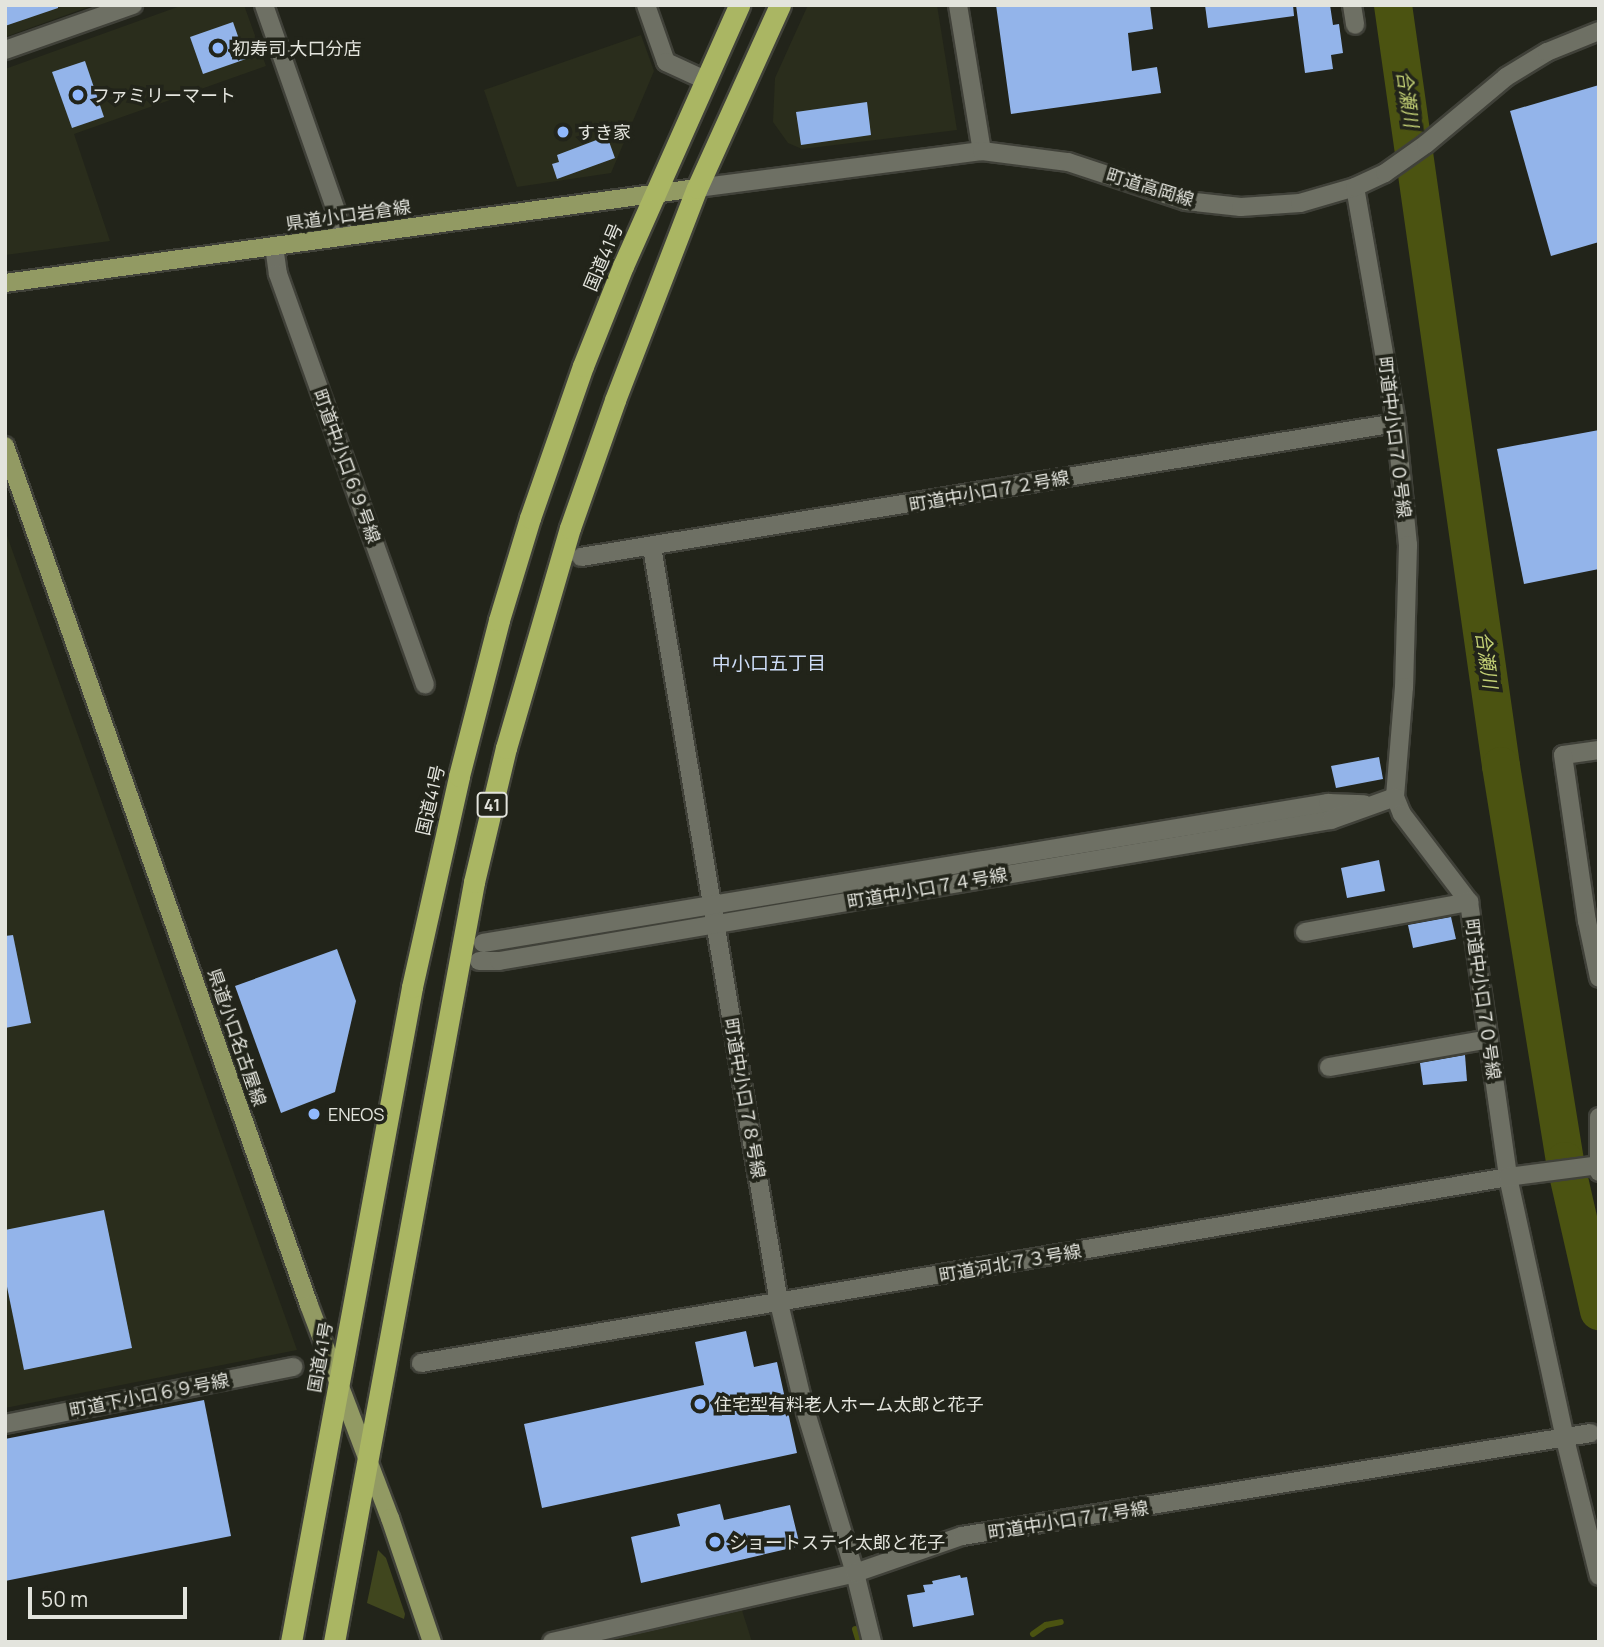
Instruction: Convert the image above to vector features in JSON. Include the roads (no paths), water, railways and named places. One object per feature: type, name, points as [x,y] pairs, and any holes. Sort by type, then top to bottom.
[{"type":"highway","name":"国道41号","points":[[291,1642],[412,987],[488,659],[530,518],[565,416],[622,266],[739,5]]},
{"type":"highway","name":"41","points":[[334,1642],[474,882],[506,748],[584,484],[697,188],[780,5]]},
{"type":"main road","name":"県道小口岩倉線","points":[[5,283],[697,188]]},
{"type":"main road","name":"県道小口名古屋線","points":[[5,446],[432,1642]]},
{"type":"street","points":[[5,50],[133,5]]},
{"type":"street","points":[[264,5],[345,236]]},
{"type":"street","points":[[646,5],[666,62],[705,79]]},
{"type":"street","points":[[958,5],[982,151]]},
{"type":"street","points":[[1352,5],[1355,24]]},
{"type":"street","name":"町道高岡線","points":[[697,188],[982,151],[1068,162],[1165,195],[1212,205],[1270,206],[1300,203],[1355,187],[1385,173],[1434,138],[1517,70],[1547,52],[1599,31]]},
{"type":"street","name":"町道中小口７０号線","points":[[1355,187],[1396,423],[1408,545],[1404,688],[1395,797],[1402,814],[1469,902],[1508,1177],[1564,1439],[1599,1576]]},
{"type":"street","name":"町道中小口６９号線","points":[[274,246],[278,274],[425,685]]},
{"type":"street","name":"町道中小口７２号線","points":[[581,557],[1396,423]]},
{"type":"street","name":"町道中小口７８号線","points":[[652,547],[779,1303],[803,1403],[855,1573],[872,1642]]},
{"type":"street","points":[[1599,750],[1563,755],[1587,921],[1599,978]]},
{"type":"street","name":"町道中小口７４号線","points":[[1373,805],[1328,803],[713,906],[481,952],[499,961],[1331,820],[1373,805],[1395,797]]},
{"type":"street","points":[[1305,932],[1469,902]]},
{"type":"street","points":[[1329,1067],[1489,1039]]},
{"type":"street","points":[[1596,1167],[1599,1117]]},
{"type":"street","name":"町道河北７３号線","points":[[421,1363],[1508,1177],[1596,1167]]},
{"type":"street","name":"町道下小口６９号線","points":[[5,1424],[293,1367]]},
{"type":"street","name":"町道中小口７７号線","points":[[552,1642],[855,1573],[962,1536],[1591,1433]]},
{"type":"waterway","name":"合瀬川","points":[[1393,5],[1501,766],[1565,1161],[1599,1311]]},
{"type":"waterway","points":[[1033,1634],[1046,1625],[1061,1622]]},
{"type":"waterway","points":[[855,1629],[859,1642]]},
{"type":"place","name":"初寿司 大口分店","points":[[218,48]]},
{"type":"place","name":"ファミリーマート","points":[[78,95]]},
{"type":"place","name":"すき家","points":[[563,132]]},
{"type":"place","name":"ENEOS","points":[[314,1114]]},
{"type":"place","name":"住宅型有料老人ホーム太郎と花子","points":[[700,1404]]},
{"type":"place","name":"ショートステイ太郎と花子","points":[[715,1542]]},
{"type":"district","name":"中小口五丁目","points":[[769,664]]}]
